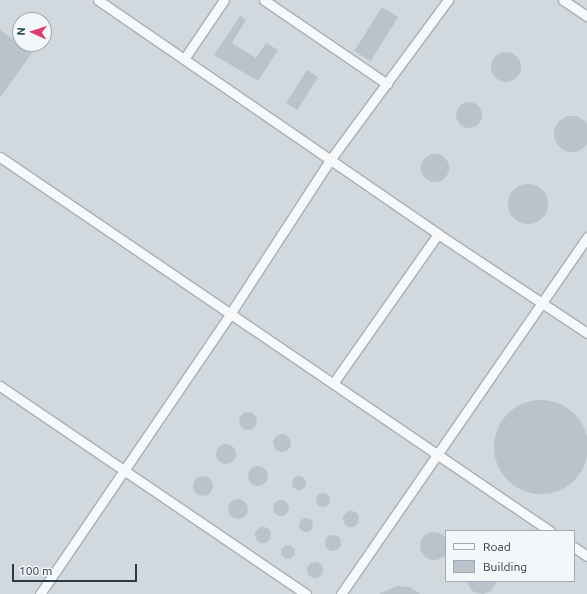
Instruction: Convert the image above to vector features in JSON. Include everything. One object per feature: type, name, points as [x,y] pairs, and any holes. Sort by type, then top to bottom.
[{"type":"lane","points":[[98,0],[438,234],[542,301],[587,333]]},
{"type":"lane","points":[[184,59],[224,0]]},
{"type":"lane","points":[[264,0],[387,84]]},
{"type":"lane","points":[[40,594],[230,314],[330,160],[448,0]]},
{"type":"lane","points":[[563,0],[587,16]]},
{"type":"lane","points":[[0,157],[230,314],[334,382],[436,455],[548,530]]},
{"type":"lane","points":[[334,382],[438,234]]},
{"type":"lane","points":[[341,594],[587,237]]},
{"type":"lane","points":[[0,386],[306,594]]},
{"type":"lane","points":[[575,548],[587,556]]},
{"type":"shaded area","points":[[0,0],[587,0],[587,594],[0,594]]},
{"type":"building","points":[[382,7],[398,17],[371,61],[354,51]]},
{"type":"building","points":[[240,16],[246,20],[232,43],[256,58],[266,43],[278,50],[258,81],[214,55]]},
{"type":"building","points":[[0,30],[12,39],[12,52],[32,53],[0,98]]},
{"type":"building","points":[[506,52],[516,57],[521,67],[516,77],[506,82],[496,77],[491,67],[496,57]]},
{"type":"building","points":[[307,70],[318,77],[297,110],[286,103]]},
{"type":"building","points":[[469,102],[478,106],[482,115],[478,124],[469,128],[460,124],[456,115],[460,106]]},
{"type":"building","points":[[576,116],[585,121],[587,124],[588,142],[585,147],[579,151],[565,151],[559,147],[555,141],[555,127],[559,121],[565,117]]},
{"type":"building","points":[[435,154],[445,158],[449,168],[445,178],[435,182],[425,178],[421,168],[425,158]]},
{"type":"building","points":[[524,184],[532,184],[539,187],[545,193],[548,204],[545,215],[539,221],[532,224],[524,224],[517,221],[511,215],[508,208],[508,200],[511,193],[517,187]]},
{"type":"building","points":[[541,400],[559,403],[574,414],[585,429],[588,447],[585,465],[574,480],[559,491],[541,494],[523,491],[508,480],[497,465],[494,447],[497,429],[508,414],[523,403]]},
{"type":"building","points":[[248,412],[254,415],[257,421],[254,427],[248,430],[242,427],[239,421],[242,415]]},
{"type":"building","points":[[278,434],[286,434],[291,439],[289,450],[286,452],[278,452],[273,447],[273,439]]},
{"type":"building","points":[[226,444],[233,447],[236,454],[233,461],[226,464],[219,461],[216,454],[219,447]]},
{"type":"building","points":[[254,466],[262,466],[268,472],[268,480],[262,486],[254,486],[248,480],[248,472]]},
{"type":"building","points":[[199,476],[207,476],[213,482],[213,490],[207,496],[199,496],[193,490],[193,482]]},
{"type":"building","points":[[296,476],[302,476],[306,480],[306,486],[302,490],[296,490],[292,486],[292,480]]},
{"type":"building","points":[[320,493],[326,493],[330,497],[330,503],[326,507],[320,507],[316,503],[316,497]]},
{"type":"building","points":[[234,499],[242,499],[248,505],[248,513],[242,519],[234,519],[228,513],[228,505]]},
{"type":"building","points":[[281,500],[288,505],[289,508],[284,515],[281,516],[274,511],[273,508],[278,501]]},
{"type":"building","points":[[351,511],[357,513],[359,519],[357,525],[351,527],[345,525],[343,519],[345,513]]},
{"type":"building","points":[[303,518],[309,518],[313,522],[313,528],[309,532],[303,532],[299,528],[299,522]]},
{"type":"building","points":[[263,527],[270,532],[271,535],[266,542],[263,543],[256,538],[255,535],[260,528]]},
{"type":"building","points":[[434,532],[444,536],[444,556],[434,560],[424,556],[420,546],[424,536]]},
{"type":"building","points":[[333,535],[339,537],[341,543],[339,549],[333,551],[327,549],[325,543],[327,537]]},
{"type":"building","points":[[285,545],[291,545],[295,549],[295,555],[291,559],[285,559],[281,555],[281,549]]},
{"type":"building","points":[[315,562],[321,564],[323,570],[321,576],[315,578],[309,576],[307,570],[309,564]]},
{"type":"building","points":[[467,582],[496,582],[491,591],[483,594],[472,591]]},
{"type":"building","points":[[397,586],[410,587],[420,594],[379,594]]}]
